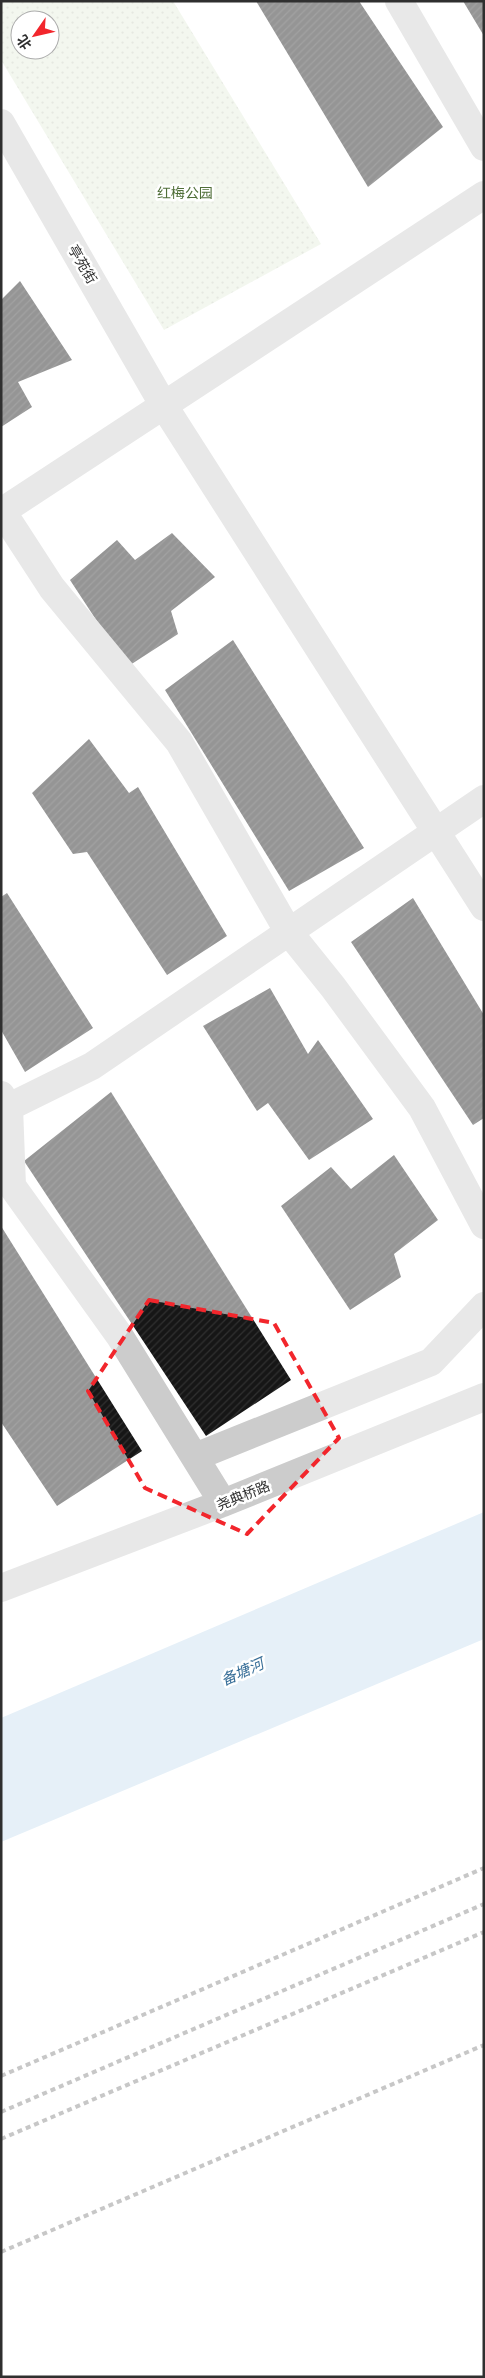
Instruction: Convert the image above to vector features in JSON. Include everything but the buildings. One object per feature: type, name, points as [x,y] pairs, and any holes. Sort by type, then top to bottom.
[{"type":"street","points":[[399,1],[484,147]]},
{"type":"street","name":"亭苑街","points":[[1,123],[164,406],[484,907]]},
{"type":"street","points":[[484,196],[2,512],[52,588],[179,742],[288,931],[333,987],[422,1108],[484,1225]]},
{"type":"street","points":[[223,1503],[119,1335],[12,1186],[5,1101],[92,1066],[484,799]]},
{"type":"street","points":[[195,1457],[431,1362],[484,1306]]},
{"type":"street","name":"尧典桥路","points":[[1,1588],[223,1503],[484,1397]]},
{"type":"highlighted area","points":[[149,1300],[274,1323],[339,1438],[247,1534],[145,1488],[88,1391]]},
{"type":"green space","name":"红梅公园","points":[[1,1],[173,1],[321,244],[164,330],[1,60]]},
{"type":"water","name":"备塘河","points":[[484,1512],[484,1639],[1,1842],[1,1718]]},
{"type":"railway","points":[[1,2076],[484,1868]]},
{"type":"railway","points":[[1,2112],[484,1904]]},
{"type":"railway","points":[[1,2139],[484,1932]]},
{"type":"railway","points":[[1,2252],[484,2045]]}]
